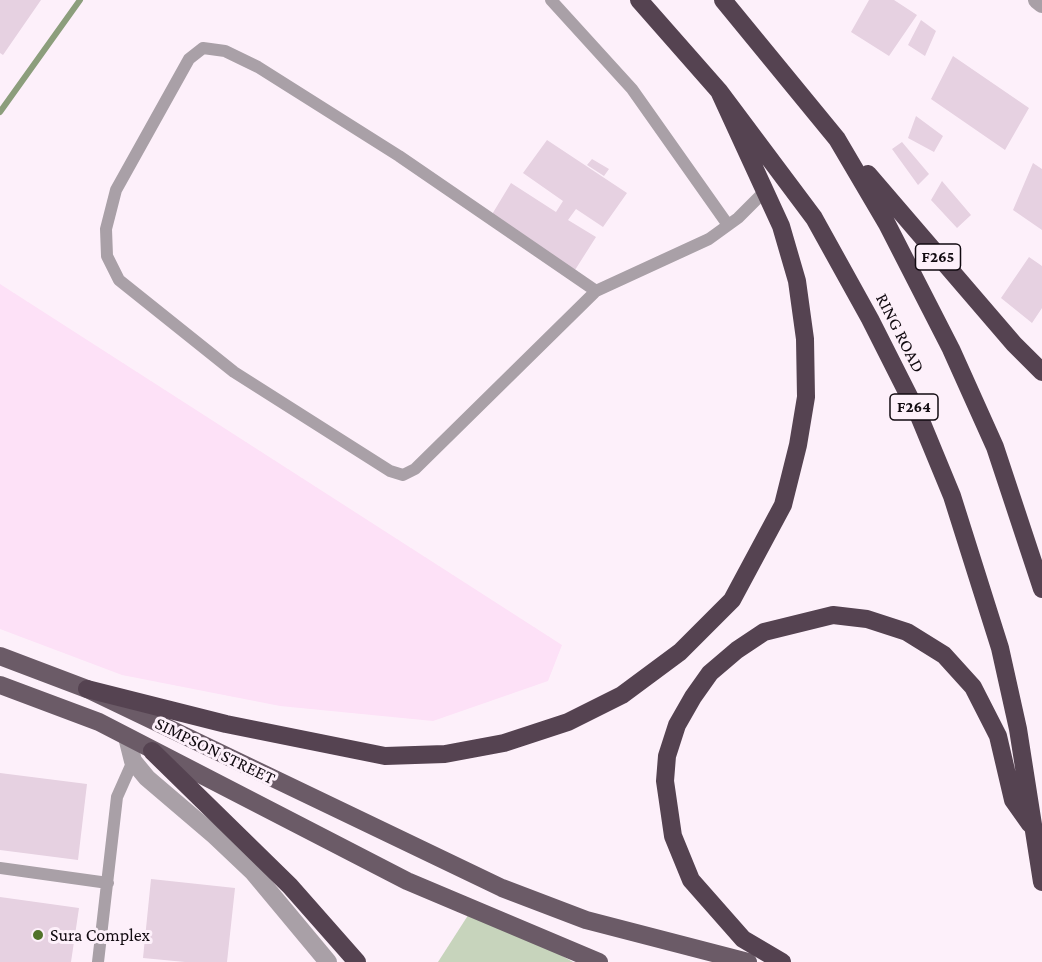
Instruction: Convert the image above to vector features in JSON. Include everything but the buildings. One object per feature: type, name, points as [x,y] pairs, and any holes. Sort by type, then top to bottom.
[{"type":"highway","name":"RING ROAD","points":[[639,0],[719,91],[814,218],[870,319],[919,416],[952,496],[1000,648],[1018,729],[1042,882]]},
{"type":"highway","name":"RING ROAD","points":[[723,0],[837,139],[888,224],[951,349],[995,447],[1042,589]]},
{"type":"highway","points":[[87,689],[226,724],[385,756],[445,754],[504,743],[568,722],[622,695],[671,659],[732,600],[783,505],[798,445],[806,397],[806,339],[798,281],[782,225],[719,91]]},
{"type":"highway","name":"F265","points":[[837,139],[1014,344],[1042,372]]},
{"type":"highway","points":[[782,962],[743,939],[691,880],[673,836],[664,781],[667,756],[677,725],[710,673],[736,650],[764,632],[833,615],[867,618],[907,632],[944,655],[973,687],[998,736],[1013,800],[1034,831]]},
{"type":"highway","points":[[153,751],[290,886],[357,962]]},
{"type":"main road","name":"SIMPSON STREET","points":[[0,656],[87,689],[502,888],[586,920],[748,962]]},
{"type":"main road","points":[[0,685],[99,722],[407,881],[599,962]]},
{"type":"street","points":[[1037,0],[1042,4]]},
{"type":"street","points":[[127,737],[134,761],[175,804],[215,836],[253,872],[328,962]]},
{"type":"lane","points":[[551,0],[632,89],[728,225]]},
{"type":"lane","points":[[596,291],[399,156],[258,67],[225,51],[203,48],[189,59],[116,190],[106,229],[107,256],[119,280],[234,372],[390,471],[403,475],[415,470],[596,291],[709,239],[728,225],[765,190]]},
{"type":"lane","points":[[98,962],[117,797],[134,761]]},
{"type":"lane","points":[[0,868],[108,883]]},
{"type":"shaded area","points":[[0,284],[562,645],[548,681],[433,721],[280,706],[122,675],[0,629]]},
{"type":"green space","points":[[474,906],[573,962],[438,962]]},
{"type":"waterway","points":[[0,112],[80,0]]},
{"type":"place","name":"Sura Complex","points":[[38,935]]}]
